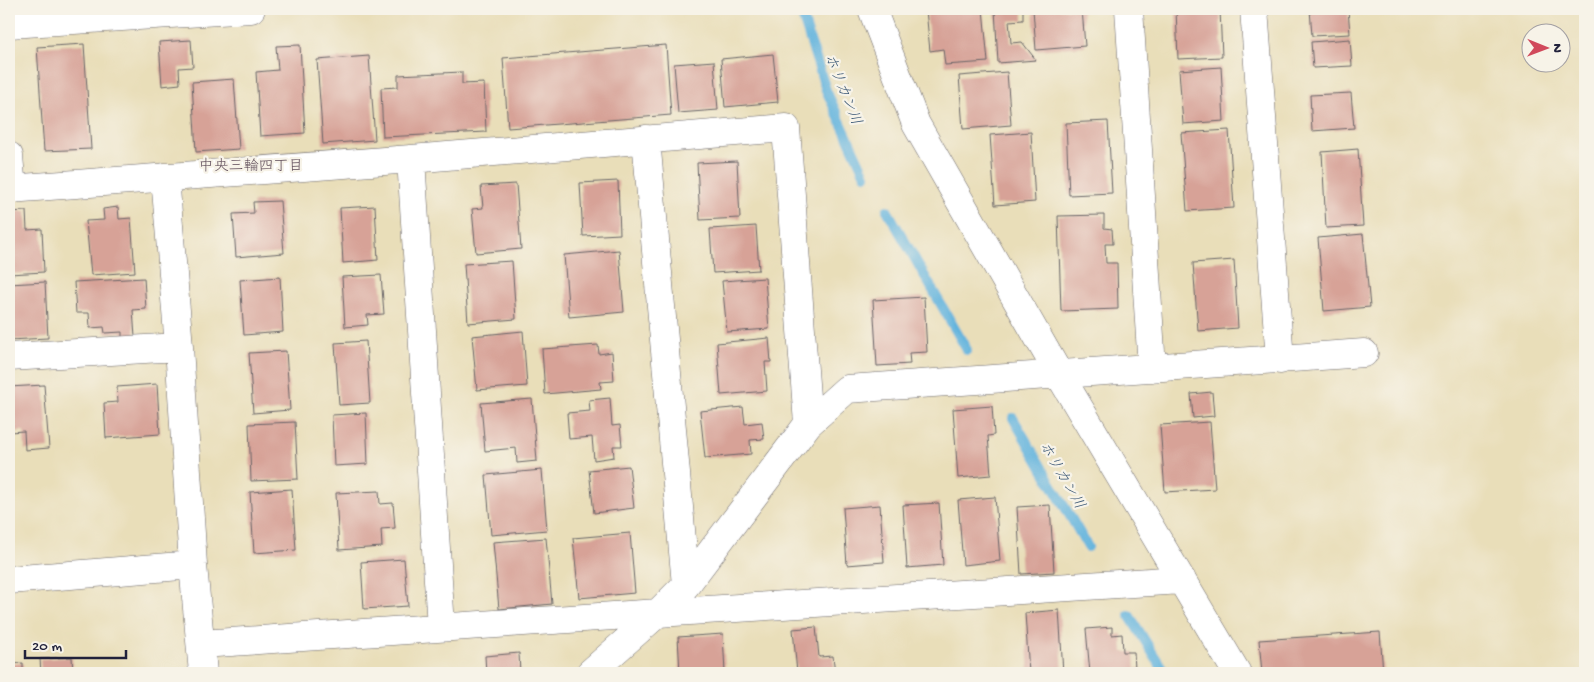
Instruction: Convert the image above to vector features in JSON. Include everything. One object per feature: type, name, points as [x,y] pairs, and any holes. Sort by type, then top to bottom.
[{"type":"street","points":[[9,24],[251,9]]},
{"type":"street","points":[[872,9],[916,124],[1059,374],[1237,673]]},
{"type":"street","points":[[1129,9],[1152,368]]},
{"type":"street","points":[[1254,9],[1280,360]]},
{"type":"street","points":[[9,156],[10,189],[411,159],[786,128],[808,424]]},
{"type":"street","points":[[646,139],[686,585]]},
{"type":"street","points":[[411,159],[441,627]]},
{"type":"street","points":[[165,177],[203,673]]},
{"type":"street","points":[[9,357],[179,347]]},
{"type":"street","points":[[590,673],[658,613],[686,585],[808,424],[847,389],[1364,353]]},
{"type":"street","points":[[9,580],[194,565]]},
{"type":"street","points":[[201,644],[1182,580]]},
{"type":"building","points":[[983,9],[988,62],[945,65],[943,49],[930,51],[926,10]]},
{"type":"building","points":[[995,9],[1023,9],[1023,20],[1009,21],[1011,43],[1022,42],[1036,60],[998,63]]},
{"type":"building","points":[[1033,9],[1082,9],[1085,46],[1036,50]]},
{"type":"building","points":[[1176,9],[1220,9],[1222,57],[1178,59]]},
{"type":"building","points":[[1310,9],[1348,9],[1350,34],[1312,36]]},
{"type":"building","points":[[1350,39],[1352,66],[1313,68],[1311,42]]},
{"type":"building","points":[[191,40],[193,67],[179,68],[180,84],[162,86],[159,42]]},
{"type":"building","points":[[84,44],[91,149],[44,151],[37,47]]},
{"type":"building","points":[[300,45],[305,133],[260,136],[256,72],[278,70],[276,46]]},
{"type":"building","points":[[666,45],[671,115],[508,128],[503,58]]},
{"type":"building","points":[[773,54],[778,102],[725,107],[721,59]]},
{"type":"building","points":[[369,56],[375,140],[323,144],[317,60]]},
{"type":"building","points":[[714,61],[718,110],[678,113],[674,64]]},
{"type":"building","points":[[1221,67],[1224,121],[1183,124],[1179,70]]},
{"type":"building","points":[[462,72],[462,84],[484,83],[486,132],[383,137],[381,88],[398,87],[398,75]]},
{"type":"building","points":[[1007,72],[1011,125],[963,129],[959,76]]},
{"type":"building","points":[[234,79],[239,149],[196,152],[192,82]]},
{"type":"building","points":[[1351,93],[1354,128],[1312,131],[1310,95]]},
{"type":"building","points":[[1108,121],[1112,193],[1069,195],[1066,123]]},
{"type":"building","points":[[1229,130],[1234,208],[1187,211],[1181,133]]},
{"type":"building","points":[[1031,132],[1035,202],[995,205],[990,135]]},
{"type":"building","points":[[1358,149],[1363,226],[1326,228],[1322,152]]},
{"type":"building","points":[[737,161],[740,218],[700,220],[697,163]]},
{"type":"building","points":[[618,181],[620,234],[583,236],[580,183]]},
{"type":"building","points":[[516,184],[521,249],[476,253],[472,209],[483,208],[481,186]]},
{"type":"building","points":[[280,201],[284,253],[236,257],[233,214],[254,213],[253,202]]},
{"type":"building","points":[[375,206],[378,260],[343,263],[340,208]]},
{"type":"building","points":[[118,207],[119,219],[131,218],[135,272],[91,275],[86,221],[104,220],[103,209]]},
{"type":"building","points":[[26,211],[27,230],[42,229],[44,272],[9,274],[9,212]]},
{"type":"building","points":[[1104,215],[1104,228],[1112,229],[1113,244],[1105,244],[1106,263],[1117,263],[1118,309],[1061,311],[1058,216]]},
{"type":"building","points":[[756,226],[759,270],[713,273],[710,229]]},
{"type":"building","points":[[1363,234],[1370,307],[1324,311],[1318,238]]},
{"type":"building","points":[[619,250],[624,312],[569,317],[564,255]]},
{"type":"building","points":[[1234,260],[1238,328],[1198,331],[1193,263]]},
{"type":"building","points":[[512,261],[516,319],[468,323],[464,264]]},
{"type":"building","points":[[381,275],[384,314],[367,315],[368,325],[345,327],[342,277]]},
{"type":"building","points":[[280,277],[283,332],[244,335],[240,280]]},
{"type":"building","points":[[144,278],[146,309],[133,310],[135,337],[122,337],[122,332],[105,333],[104,327],[90,328],[89,313],[76,313],[74,282]]},
{"type":"building","points":[[765,278],[769,329],[727,332],[722,281]]},
{"type":"building","points":[[45,282],[48,338],[9,340],[9,284]]},
{"type":"building","points":[[924,297],[927,352],[909,353],[910,364],[877,366],[873,300]]},
{"type":"building","points":[[523,331],[527,386],[477,390],[472,336]]},
{"type":"building","points":[[769,338],[771,362],[765,362],[767,391],[721,395],[717,343]]},
{"type":"building","points":[[366,341],[370,403],[339,405],[335,343]]},
{"type":"building","points":[[598,345],[599,354],[612,352],[614,381],[600,382],[601,389],[545,394],[542,349]]},
{"type":"building","points":[[286,351],[290,410],[253,413],[249,353]]},
{"type":"building","points":[[157,384],[160,434],[106,438],[104,403],[118,402],[117,387]]},
{"type":"building","points":[[44,385],[49,448],[25,450],[24,431],[9,432],[9,387]]},
{"type":"building","points":[[1212,392],[1214,416],[1193,418],[1191,394]]},
{"type":"building","points":[[610,398],[612,426],[620,425],[622,446],[613,446],[614,457],[594,460],[592,437],[569,439],[567,413],[590,411],[589,400]]},
{"type":"building","points":[[532,399],[537,461],[517,463],[516,448],[485,451],[481,403]]},
{"type":"building","points":[[992,406],[994,435],[988,436],[991,475],[958,478],[953,409]]},
{"type":"building","points":[[743,407],[745,424],[762,422],[764,439],[750,440],[751,454],[705,458],[700,411]]},
{"type":"building","points":[[366,413],[368,464],[334,466],[332,415]]},
{"type":"building","points":[[295,422],[298,479],[251,481],[249,424]]},
{"type":"building","points":[[1210,422],[1215,489],[1165,492],[1160,425]]},
{"type":"building","points":[[629,466],[634,508],[594,513],[589,470]]},
{"type":"building","points":[[542,470],[547,530],[491,535],[486,475]]},
{"type":"building","points":[[292,489],[296,550],[254,553],[250,492]]},
{"type":"building","points":[[379,491],[380,504],[393,503],[395,528],[381,529],[382,547],[339,550],[336,493]]},
{"type":"building","points":[[995,497],[1000,561],[963,565],[958,500]]},
{"type":"building","points":[[939,503],[943,565],[907,568],[903,505]]},
{"type":"building","points":[[880,505],[884,562],[847,565],[843,508]]},
{"type":"building","points":[[1050,505],[1054,572],[1021,574],[1017,507]]},
{"type":"building","points":[[630,533],[635,593],[579,598],[573,538]]},
{"type":"building","points":[[546,538],[552,604],[499,609],[493,542]]},
{"type":"building","points":[[404,559],[408,606],[364,609],[361,562]]},
{"type":"building","points":[[1059,610],[1063,673],[1029,673],[1025,613]]},
{"type":"building","points":[[816,627],[819,657],[833,656],[835,673],[797,673],[793,629]]},
{"type":"building","points":[[1112,627],[1112,635],[1122,634],[1123,652],[1134,652],[1135,669],[1141,668],[1141,673],[1090,673],[1086,629]]},
{"type":"building","points":[[1380,632],[1383,673],[1262,673],[1259,640]]},
{"type":"building","points":[[723,634],[725,673],[680,673],[678,637]]},
{"type":"building","points":[[519,653],[520,673],[486,673],[485,656]]},
{"type":"building","points":[[72,657],[73,673],[41,673],[40,659]]},
{"type":"building","points":[[23,663],[23,673],[9,673],[9,664]]},
{"type":"waterway","name":"ホリカン川","points":[[801,12],[826,90],[865,175]]},
{"type":"waterway","name":"ホリカン川","points":[[887,210],[967,350]]},
{"type":"waterway","name":"ホリカン川","points":[[1013,418],[1088,547]]},
{"type":"waterway","name":"ホリカン川","points":[[1129,615],[1165,673]]},
{"type":"district","name":"中央三輪四丁目","points":[[251,165]]}]
